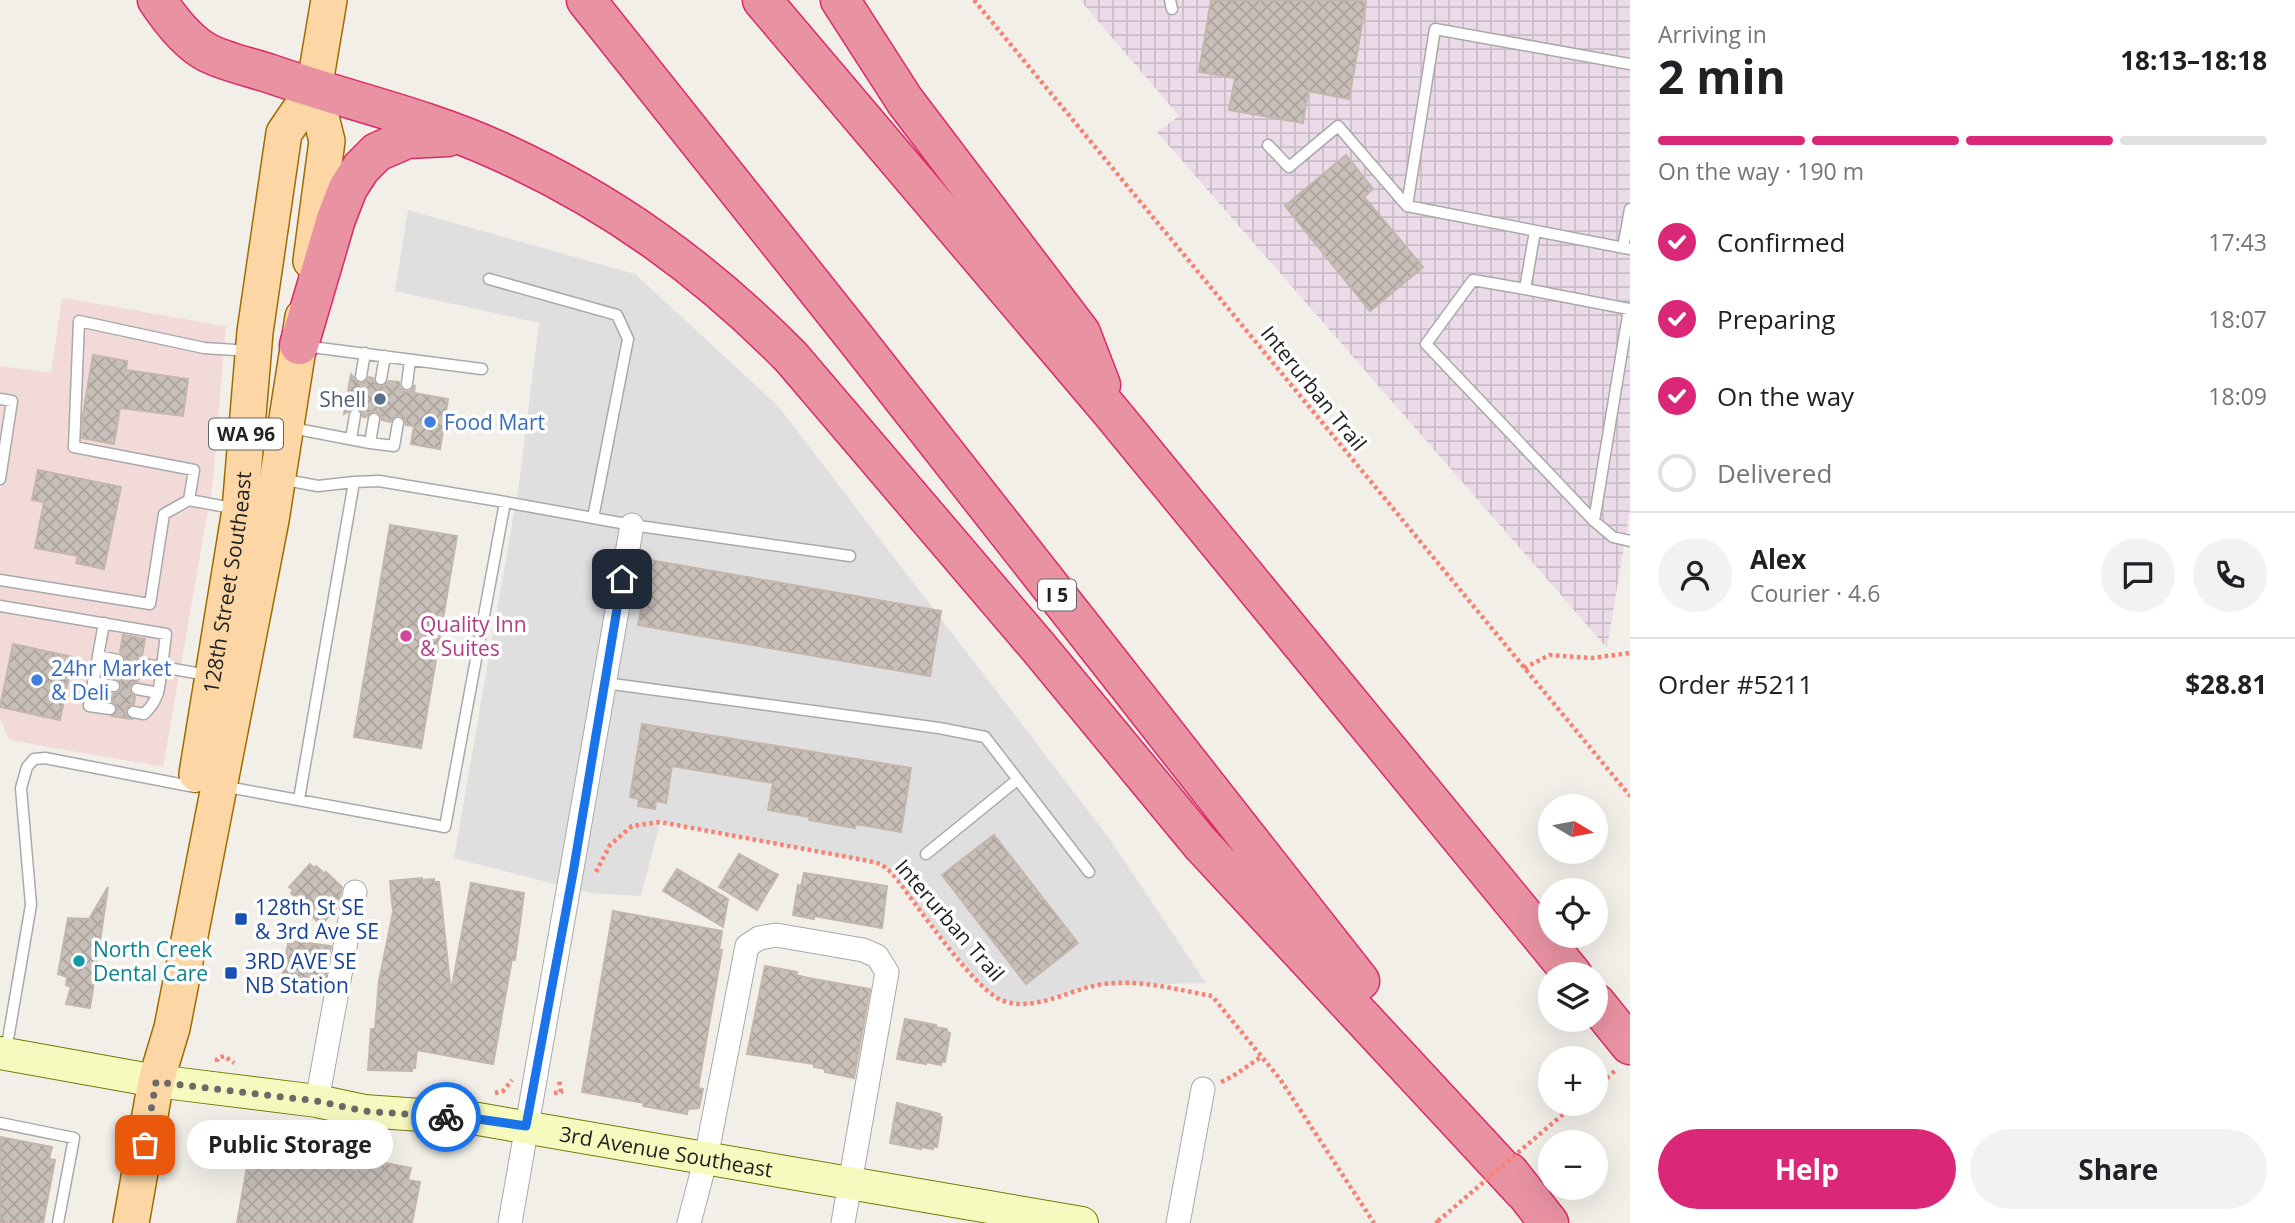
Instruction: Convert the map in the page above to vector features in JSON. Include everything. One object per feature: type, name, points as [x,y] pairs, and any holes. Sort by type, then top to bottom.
[{"type":"highway","points":[[157,0],[170,21],[207,52],[465,137],[565,183],[630,222],[710,281],[791,358],[1030,637],[1200,843],[1524,1192]]},
{"type":"highway","name":"I 5","points":[[586,0],[856,339],[1549,1223]]},
{"type":"highway","points":[[762,0],[1112,413],[1562,962]]},
{"type":"highway","points":[[840,0],[905,102],[1081,333],[1112,413]]},
{"type":"highway","points":[[299,345],[336,219],[360,167],[377,152],[407,139],[465,137]]},
{"type":"highway","points":[[1608,1018],[1630,1045]]},
{"type":"main road","name":"128th Street Southeast","points":[[131,1223],[156,1082],[172,1028],[207,786],[226,678],[277,479],[299,345],[327,141],[314,89],[329,0]]},
{"type":"main road","name":"128th Street Southeast","points":[[240,510],[253,351],[284,133],[314,89]]},
{"type":"main road","points":[[226,678],[250,545],[240,510]]},
{"type":"street","points":[[510,1223],[632,525]]},
{"type":"street","points":[[317,1101],[355,892]]},
{"type":"street","points":[[689,1223],[706,1158],[747,946],[759,938],[776,934],[863,950],[877,956],[887,972],[844,1223]]},
{"type":"street","name":"3rd Avenue Southeast","points":[[3,1054],[156,1082],[317,1101],[364,1111],[478,1119],[526,1126],[850,1183],[1008,1217],[1082,1223]]},
{"type":"street","points":[[1178,1223],[1203,1089]]},
{"type":"lane","points":[[1407,206],[1435,29],[1630,64]]},
{"type":"lane","points":[[1268,145],[1289,167],[1338,126],[1407,206],[1626,249],[1630,209]]},
{"type":"lane","points":[[1525,289],[1535,231]]},
{"type":"lane","points":[[489,279],[617,315],[628,339],[593,518]]},
{"type":"lane","points":[[1594,521],[1629,309],[1473,280],[1426,344],[1594,521],[1613,537],[1630,541]]},
{"type":"lane","points":[[188,500],[194,470],[74,447],[79,321],[204,348],[253,351]]},
{"type":"lane","points":[[299,345],[482,369]]},
{"type":"lane","points":[[361,376],[365,353]]},
{"type":"lane","points":[[381,379],[385,356]]},
{"type":"lane","points":[[407,384],[410,359]]},
{"type":"lane","points":[[0,399],[12,401],[0,479]]},
{"type":"lane","points":[[351,439],[355,415]]},
{"type":"lane","points":[[370,443],[374,419]]},
{"type":"lane","points":[[285,427],[394,446],[398,423]]},
{"type":"lane","points":[[277,479],[318,486],[379,481],[632,525],[850,556]]},
{"type":"lane","points":[[299,799],[354,482]]},
{"type":"lane","points":[[0,580],[150,604],[164,513],[188,500],[240,510]]},
{"type":"lane","points":[[3,1054],[31,905],[20,788],[27,766],[34,759],[45,758],[299,799],[444,827],[505,502]]},
{"type":"lane","points":[[0,606],[166,634],[156,702],[144,714],[133,712]]},
{"type":"lane","points":[[104,624],[89,706],[110,709]]},
{"type":"lane","points":[[98,656],[118,660]]},
{"type":"lane","points":[[141,664],[226,678]]},
{"type":"lane","points":[[93,682],[114,686]]},
{"type":"lane","points":[[605,682],[939,728],[985,737],[1089,872]]},
{"type":"lane","points":[[137,689],[158,693]]},
{"type":"lane","points":[[926,854],[1017,779]]},
{"type":"lane","points":[[0,1124],[74,1138],[58,1223]]},
{"type":"path","name":"Interurban Trail","points":[[974,0],[1630,796]]},
{"type":"path","points":[[1524,668],[1550,655],[1592,659],[1630,653]]},
{"type":"path","name":"Interurban Trail","points":[[596,875],[598,865],[610,845],[632,825],[660,822],[869,861],[881,864],[892,873],[979,985],[1001,1000],[1027,1005],[1092,986],[1128,982],[1212,996],[1280,1079],[1374,1223]]},
{"type":"path","points":[[1203,1089],[1233,1076],[1261,1056]]},
{"type":"path","points":[[553,1093],[561,1092],[558,1073]]},
{"type":"path","points":[[1437,1222],[1562,1116]]},
{"type":"shaded area","points":[[1080,0],[1630,0],[1630,510],[1607,648],[1157,132],[1179,116]]},
{"type":"shaded area","points":[[408,210],[635,274],[778,406],[1109,838],[1206,983],[1092,986],[1027,1005],[1001,1000],[980,985],[892,874],[881,864],[660,822],[641,896],[590,893],[454,858],[519,484],[539,323],[395,291]]},
{"type":"shaded area","points":[[62,298],[226,326],[213,482],[163,767],[9,740],[0,717],[0,366],[51,373]]},
{"type":"building","points":[[1211,0],[1366,2],[1349,99],[1308,91],[1303,123],[1229,110],[1235,78],[1199,72]]},
{"type":"building","points":[[1346,155],[1373,189],[1364,197],[1423,267],[1370,311],[1285,206]]},
{"type":"building","points":[[93,355],[127,361],[126,370],[188,379],[183,416],[120,408],[114,444],[82,438],[83,414]]},
{"type":"building","points":[[351,374],[359,384],[369,377],[373,378],[379,387],[389,381],[399,382],[400,388],[405,392],[411,391],[415,385],[414,393],[448,399],[440,449],[411,444],[414,426],[406,425],[400,415],[390,422],[382,420],[376,411],[363,417],[360,409],[356,407],[344,414]]},
{"type":"building","points":[[38,470],[121,487],[104,569],[76,563],[78,556],[35,548],[44,502],[32,500]]},
{"type":"building","name":"Quality Inn & Suites","points":[[390,525],[457,536],[421,748],[354,737]]},
{"type":"building","points":[[650,560],[941,611],[930,676],[638,625]]},
{"type":"building","points":[[123,635],[145,639],[142,656],[133,662],[134,668],[140,672],[138,681],[132,683],[129,688],[135,697],[134,704],[125,710],[131,719],[112,716],[118,709],[111,701],[113,694],[119,692],[122,687],[120,681],[115,678],[117,668],[123,666],[126,661],[120,652]]},
{"type":"building","name":"24hr Market & Deli","points":[[13,644],[73,657],[60,720],[0,707]]},
{"type":"building","points":[[642,724],[911,768],[901,832],[856,824],[855,828],[768,810],[773,783],[672,766],[666,803],[656,801],[655,809],[638,806],[639,799],[630,797]]},
{"type":"building","points":[[994,835],[1078,943],[1026,984],[942,875]]},
{"type":"building","points":[[739,854],[778,875],[757,910],[719,887]]},
{"type":"building","points":[[310,864],[325,874],[326,872],[342,887],[338,906],[321,925],[298,903],[289,887]]},
{"type":"building","points":[[677,869],[728,899],[723,927],[663,891]]},
{"type":"building","points":[[804,873],[887,886],[882,928],[793,915],[798,885],[801,887]]},
{"type":"building","points":[[422,878],[439,882],[451,992],[471,883],[524,893],[515,960],[512,959],[493,1064],[417,1050],[415,1068],[412,1068],[412,1071],[368,1070],[371,1029],[375,1029],[379,981],[393,912],[390,881]]},
{"type":"building","name":"North Creek Dental Care","points":[[108,887],[90,1008],[66,1004],[71,987],[66,985],[67,977],[58,974],[68,918],[89,919]]},
{"type":"building","points":[[613,911],[722,931],[719,950],[722,950],[698,1088],[703,1089],[699,1108],[688,1109],[687,1114],[582,1092]]},
{"type":"building","points":[[292,941],[331,946],[324,987],[297,981],[283,973],[288,944],[292,944]]},
{"type":"building","points":[[765,966],[797,972],[796,975],[808,978],[870,989],[854,1078],[825,1072],[825,1069],[814,1067],[814,1064],[747,1054]]},
{"type":"building","points":[[905,1019],[947,1029],[950,1033],[945,1062],[942,1061],[941,1065],[897,1059]]},
{"type":"building","points":[[897,1103],[940,1114],[939,1117],[942,1117],[937,1147],[921,1149],[890,1143]]},
{"type":"building","points":[[0,1137],[52,1147],[49,1159],[55,1160],[43,1223],[0,1223]]},
{"type":"building","points":[[256,1140],[310,1150],[309,1156],[315,1157],[314,1163],[357,1171],[359,1158],[411,1168],[408,1180],[420,1182],[412,1223],[237,1223],[251,1145],[254,1146]]},
{"type":"way so far","points":[[145,1145],[156,1082],[317,1101],[364,1111],[446,1117]]},
{"type":"place","name":"Shell","points":[[380,399]]},
{"type":"place","name":"Food Mart","points":[[430,422]]},
{"type":"place","name":"Quality Inn & Suites","points":[[406,636]]},
{"type":"place","name":"24hr Market & Deli","points":[[37,680]]},
{"type":"place","name":"128th St SE & 3rd Ave SE","points":[[241,919]]},
{"type":"place","name":"North Creek Dental Care","points":[[79,961]]},
{"type":"place","name":"3RD AVE SE NB Station","points":[[231,973]]},
{"type":"place","name":"Public Storage","points":[[145,1145]]},
{"type":"route","points":[[446,1117],[526,1126],[573,873],[622,579]]}]
